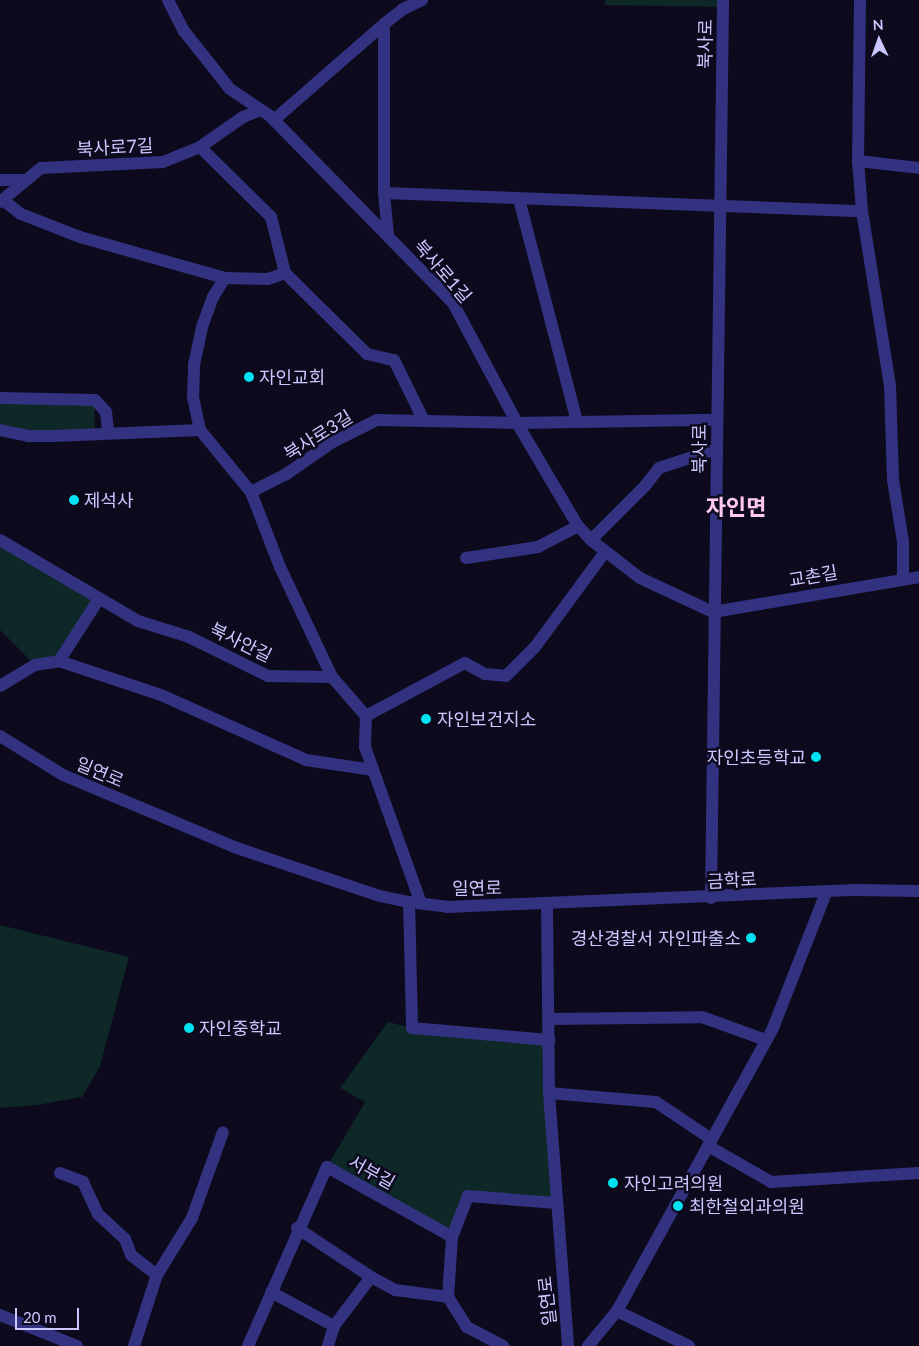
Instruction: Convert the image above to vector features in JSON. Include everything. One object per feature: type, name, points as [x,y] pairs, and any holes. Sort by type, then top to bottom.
[{"type":"street","name":"북사로1길","points":[[168,0],[184,31],[230,89],[274,120],[452,303],[516,423],[578,526],[590,540],[640,578],[713,612]]},
{"type":"street","points":[[274,120],[384,24],[401,4],[422,0]]},
{"type":"street","name":"북사로","points":[[711,898],[713,612],[723,0]]},
{"type":"street","points":[[860,0],[858,161],[862,211],[890,385],[893,480],[902,542],[903,578]]},
{"type":"street","points":[[384,24],[384,193],[388,236]]},
{"type":"street","name":"북사로7길","points":[[1,201],[24,180],[41,168],[163,162],[200,147],[243,117],[260,110]]},
{"type":"street","points":[[200,147],[270,217],[285,273],[367,354],[394,360],[424,421]]},
{"type":"street","points":[[858,161],[919,168]]},
{"type":"street","points":[[0,180],[24,180]]},
{"type":"street","points":[[384,193],[862,211]]},
{"type":"street","points":[[519,199],[576,422]]},
{"type":"street","points":[[1,201],[21,214],[80,238],[225,278],[268,280],[285,273]]},
{"type":"street","points":[[225,278],[213,297],[202,327],[194,365],[193,398],[200,430],[251,492],[280,567],[332,677],[366,716],[365,747],[415,902],[412,1028],[549,1040]]},
{"type":"street","points":[[0,398],[94,400],[106,412],[108,432]]},
{"type":"street","name":"북사로3길","points":[[251,492],[285,475],[331,443],[377,420],[516,423],[716,420]]},
{"type":"street","points":[[0,430],[29,436],[200,430]]},
{"type":"street","points":[[590,540],[645,486],[658,468],[717,449]]},
{"type":"street","points":[[466,558],[538,547],[578,526]]},
{"type":"street","name":"북사안길","points":[[0,540],[138,621],[189,637],[268,676],[332,677]]},
{"type":"street","points":[[366,716],[465,663],[485,674],[506,676],[535,647],[606,552]]},
{"type":"street","name":"교촌길","points":[[713,612],[903,578],[919,578]]},
{"type":"street","points":[[58,661],[99,599]]},
{"type":"street","points":[[0,686],[35,665],[58,661],[161,695],[306,760],[373,770]]},
{"type":"street","name":"일연로","points":[[0,736],[63,775],[234,847],[380,896],[446,907],[547,904],[549,1093],[568,1346]]},
{"type":"street","name":"금학로","points":[[547,904],[919,891]]},
{"type":"street","points":[[588,1346],[617,1311],[766,1040],[826,893]]},
{"type":"street","points":[[549,1019],[702,1017],[766,1040]]},
{"type":"street","points":[[549,1093],[656,1102],[710,1142],[771,1182],[919,1173]]},
{"type":"street","points":[[134,1346],[157,1275],[192,1218],[223,1132]]},
{"type":"street","name":"서부길","points":[[248,1346],[297,1228],[327,1167],[452,1236]]},
{"type":"street","points":[[60,1173],[83,1182],[98,1214],[125,1239],[131,1256],[157,1275]]},
{"type":"street","points":[[503,1346],[467,1328],[448,1297],[452,1236],[468,1196],[556,1203]]},
{"type":"street","points":[[297,1228],[371,1278],[395,1290],[448,1297]]},
{"type":"street","points":[[328,1346],[334,1326],[371,1278]]},
{"type":"street","points":[[271,1292],[334,1326]]},
{"type":"street","points":[[617,1311],[689,1346]]},
{"type":"street","points":[[0,1315],[77,1346]]},
{"type":"green space","points":[[605,0],[723,0],[723,7],[605,5]]},
{"type":"green space","points":[[0,398],[95,400],[94,432],[0,430]]},
{"type":"green space","points":[[0,540],[99,599],[59,661],[35,665],[0,630]]},
{"type":"green space","points":[[0,925],[129,957],[100,1066],[82,1097],[37,1105],[0,1108]]},
{"type":"green space","points":[[388,1022],[412,1028],[549,1040],[556,1203],[468,1196],[452,1237],[327,1167],[365,1102],[340,1088]]},
{"type":"place","name":"자인교회","points":[[249,377]]},
{"type":"place","name":"제석사","points":[[74,500]]},
{"type":"place","name":"자인보건지소","points":[[426,719]]},
{"type":"place","name":"자인초등학교","points":[[816,757]]},
{"type":"place","name":"경산경찰서 자인파출소","points":[[751,938]]},
{"type":"place","name":"자인중학교","points":[[189,1028]]},
{"type":"place","name":"자인고려의원","points":[[613,1183]]},
{"type":"place","name":"최한철외과의원","points":[[678,1206]]},
{"type":"district","name":"자인면","points":[[736,507]]}]
